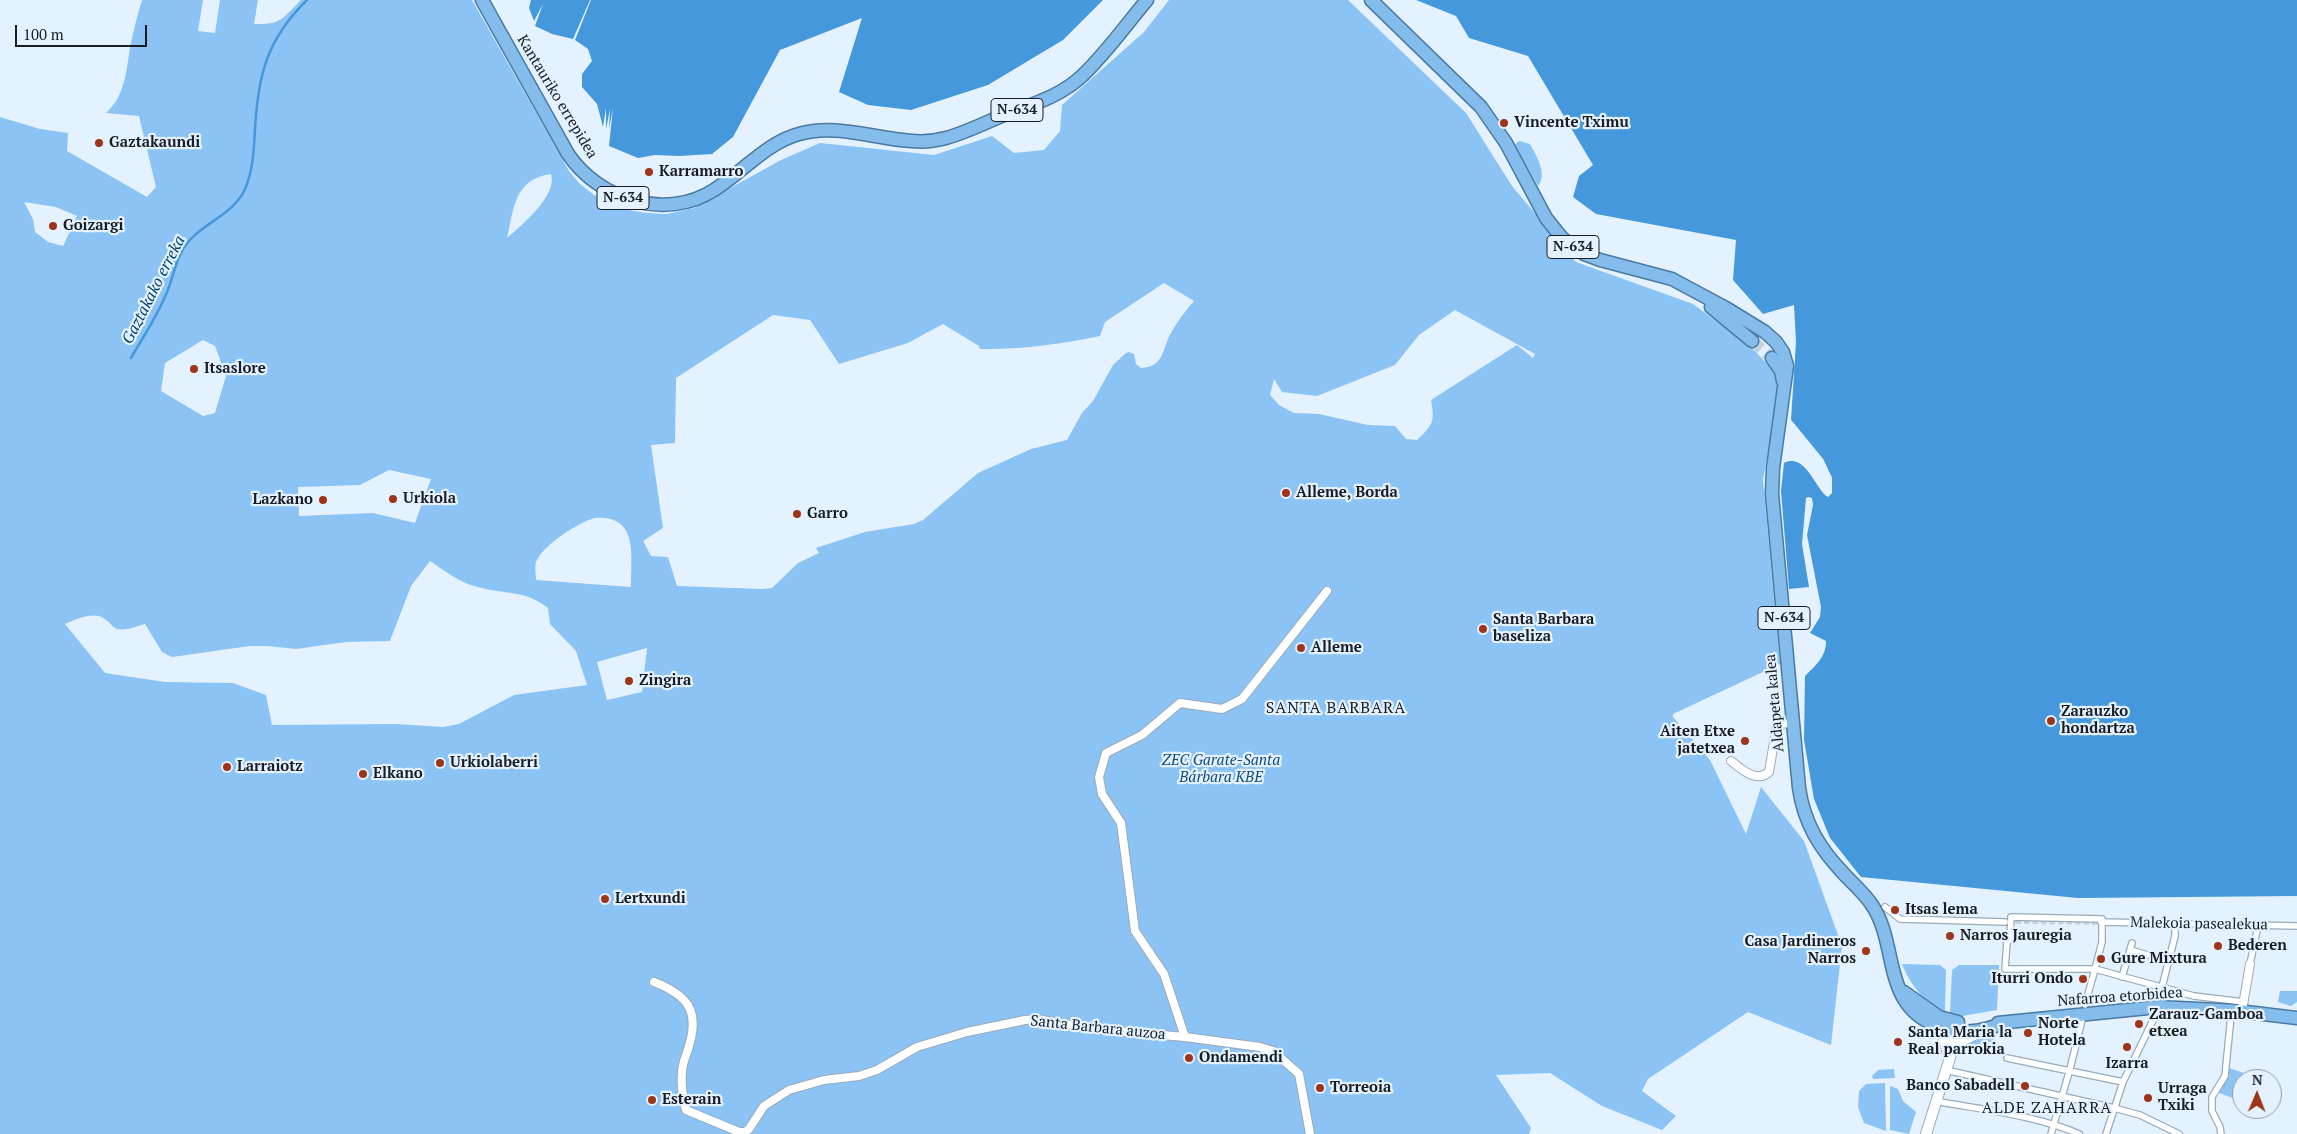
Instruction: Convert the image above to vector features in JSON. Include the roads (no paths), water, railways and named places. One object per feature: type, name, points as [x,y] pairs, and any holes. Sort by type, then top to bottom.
[{"type":"highway","name":"Kantauriko errepidea","points":[[482,0],[568,154],[584,174],[602,188],[623,198],[646,203],[680,204],[715,190],[771,147],[799,134],[832,130],[912,141],[928,141],[962,132],[1058,93],[1082,76],[1146,0]]},
{"type":"highway","name":"N-634","points":[[1371,0],[1481,108],[1506,143],[1546,218],[1562,238],[1584,254],[1606,262],[1665,277],[1733,312],[1776,342],[1784,352],[1787,366],[1785,388]]},
{"type":"highway","name":"N-634","points":[[1690,289],[1752,341]]},
{"type":"highway","name":"N-634","points":[[1772,358],[1781,371],[1785,388]]},
{"type":"highway","name":"Aldapeta kalea","points":[[1785,388],[1773,468],[1772,494],[1800,797],[1808,824],[1819,844],[1867,898],[1878,915],[1898,988]]},
{"type":"highway","name":"N-634","points":[[1898,988],[1909,1007],[1928,1022],[1949,1029],[1982,1031],[2000,1023]]},
{"type":"highway","name":"N-634","points":[[1898,988],[1949,1029]]},
{"type":"highway","name":"Nafarroa etorbidea","points":[[2000,1023],[2158,1007],[2239,1010],[2297,1018]]},
{"type":"highway","name":"N-634","points":[[1949,1029],[1964,1023],[2000,1023]]},
{"type":"main road","points":[[1926,1134],[1954,1045],[1949,1029]]},
{"type":"main road","points":[[1949,1029],[1949,1057]]},
{"type":"main road","points":[[1954,1045],[1982,1031]]},
{"type":"street","name":"Santa Barbara auzoa","points":[[1185,1037],[1164,974],[1135,931],[1121,823],[1102,794],[1099,777],[1106,753],[1142,735],[1180,703],[1222,709],[1242,699],[1327,591]]},
{"type":"street","points":[[1731,761],[1748,773],[1760,778],[1764,777],[1769,772],[1776,724],[1793,723]]},
{"type":"street","points":[[1885,907],[1900,919],[2005,922]]},
{"type":"street","name":"Malekoia pasealekua","points":[[2095,969],[2005,970],[2007,942],[2010,940],[2011,917],[2102,919],[2101,922],[2297,926]]},
{"type":"street","points":[[2085,1005],[2102,942],[2101,922]]},
{"type":"street","points":[[2162,987],[2175,936],[2175,924]]},
{"type":"street","points":[[2221,1134],[2220,1127],[2212,1111],[2212,1097],[2224,1076],[2258,926]]},
{"type":"street","points":[[2122,977],[2132,943]]},
{"type":"street","points":[[2130,950],[2169,961]]},
{"type":"street","points":[[2095,969],[2239,1010]]},
{"type":"street","name":"Santa Barbara auzoa","points":[[654,982],[682,996],[689,1005],[693,1015],[690,1044],[682,1071],[686,1110],[738,1132],[745,1132],[749,1129],[764,1106],[789,1090],[824,1080],[859,1076],[877,1070],[917,1046],[967,1032],[1038,1019],[1093,1029],[1185,1037],[1260,1047],[1273,1051],[1287,1061],[1299,1074],[1310,1134]]},
{"type":"street","points":[[2106,1134],[2123,1082],[2157,1012]]},
{"type":"street","points":[[2051,1134],[2063,1096],[2082,1020]]},
{"type":"street","points":[[2007,1058],[2070,1069],[2123,1082]]},
{"type":"street","points":[[1950,1071],[2140,1115],[2179,1134]]},
{"type":"street","points":[[1941,1102],[2054,1125],[2079,1134]]},
{"type":"waterway","name":"Gaztakako erreka","points":[[131,358],[163,301],[185,246],[199,231],[233,206],[245,189],[253,160],[256,110],[262,75],[267,59],[282,29],[307,0]]},
{"type":"tunnel","points":[[1752,341],[1772,358]]},
{"type":"tunnel","points":[[2007,921],[2097,922]]},
{"type":"place","name":"Vincente Tximu","points":[[1504,123]]},
{"type":"place","name":"Gaztakaundi","points":[[99,143]]},
{"type":"place","name":"Karramarro","points":[[649,172]]},
{"type":"place","name":"Goizargi","points":[[53,226]]},
{"type":"place","name":"Itsaslore","points":[[194,369]]},
{"type":"place","name":"Alleme, Borda","points":[[1286,493]]},
{"type":"place","name":"Urkiola","points":[[393,499]]},
{"type":"place","name":"Lazkano","points":[[323,500]]},
{"type":"place","name":"Garro","points":[[797,514]]},
{"type":"place","name":"Santa Barbara baseliza","points":[[1483,629]]},
{"type":"place","name":"Alleme","points":[[1301,648]]},
{"type":"place","name":"Zingira","points":[[629,681]]},
{"type":"place","name":"Zarauzko hondartza","points":[[2051,721]]},
{"type":"place","name":"Aiten Etxe jatetxea","points":[[1745,741]]},
{"type":"place","name":"Urkiolaberri","points":[[440,763]]},
{"type":"place","name":"Larraiotz","points":[[227,767]]},
{"type":"place","name":"Elkano","points":[[363,774]]},
{"type":"place","name":"Lertxundi","points":[[605,899]]},
{"type":"place","name":"Itsas lema","points":[[1895,910]]},
{"type":"place","name":"Narros Jauregia","points":[[1950,936]]},
{"type":"place","name":"Bederen","points":[[2218,946]]},
{"type":"place","name":"Casa Jardineros Narros","points":[[1866,951]]},
{"type":"place","name":"Gure Mixtura","points":[[2101,959]]},
{"type":"place","name":"Iturri Ondo","points":[[2083,979]]},
{"type":"place","name":"Zarauz-Gamboa etxea","points":[[2139,1024]]},
{"type":"place","name":"Norte Hotela","points":[[2028,1033]]},
{"type":"place","name":"Santa Maria la Real parrokia","points":[[1898,1042]]},
{"type":"place","name":"Izarra","points":[[2127,1047]]},
{"type":"place","name":"Ondamendi","points":[[1189,1058]]},
{"type":"place","name":"Banco Sabadell","points":[[2025,1086]]},
{"type":"place","name":"Torreoia","points":[[1320,1088]]},
{"type":"place","name":"Urraga Txiki","points":[[2148,1098]]},
{"type":"place","name":"Esterain","points":[[652,1100]]},
{"type":"district","name":"SANTA BARBARA","points":[[1336,708]]},
{"type":"district","name":"ALDE ZAHARRA","points":[[2047,1108]]},
{"type":"park label","name":"ZEC Garate-Santa Bárbara KBE","points":[[1221,770]]}]
